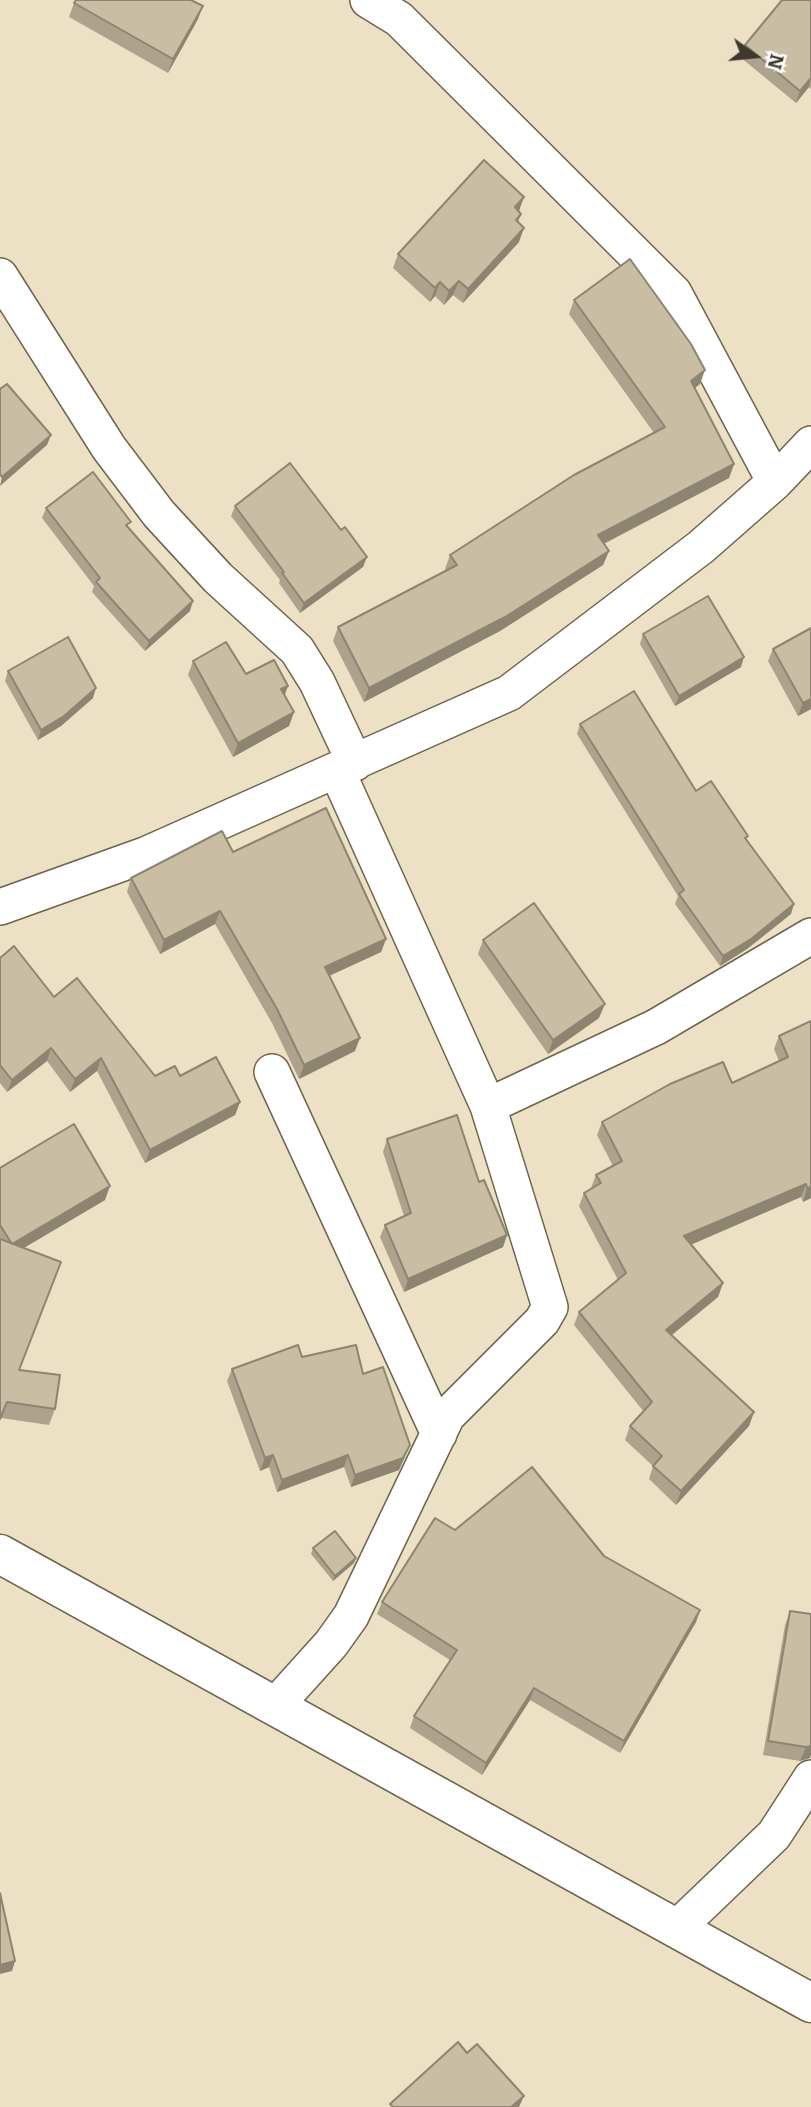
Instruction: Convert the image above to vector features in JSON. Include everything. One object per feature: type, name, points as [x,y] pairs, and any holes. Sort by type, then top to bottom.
[{"type":"main road","points":[[0,1554],[811,2003]]},
{"type":"street","points":[[368,0],[398,19],[674,293],[775,482]]},
{"type":"street","points":[[0,276],[109,448],[159,514],[218,578],[297,650],[317,682],[346,767],[488,1106],[550,1307],[542,1321],[447,1416],[351,1616],[331,1644],[276,1705]]},
{"type":"street","points":[[0,907],[145,855],[509,693],[701,547],[775,482],[811,444]]},
{"type":"street","points":[[488,1106],[656,1027],[811,936]]},
{"type":"street","points":[[272,1073],[439,1434]]},
{"type":"street","points":[[677,1928],[774,1835],[811,1779]]},
{"type":"building","points":[[76,0],[191,0],[203,6],[173,59],[74,3]]},
{"type":"building","points":[[782,0],[811,0],[811,78],[800,91],[745,45]]},
{"type":"building","points":[[484,160],[524,197],[515,207],[521,214],[516,220],[524,228],[468,289],[459,281],[449,291],[440,282],[435,288],[398,254]]},
{"type":"building","points":[[630,259],[691,344],[705,370],[691,381],[734,464],[598,535],[609,551],[505,617],[369,688],[338,627],[457,565],[450,555],[574,475],[665,427],[574,300]]},
{"type":"building","points":[[7,384],[51,435],[2,477],[0,389]]},
{"type":"building","points":[[290,463],[341,530],[345,527],[367,557],[304,603],[235,506]]},
{"type":"building","points":[[93,472],[131,522],[126,525],[193,601],[149,641],[96,582],[100,578],[46,508]]},
{"type":"building","points":[[708,596],[744,657],[679,696],[643,634]]},
{"type":"building","points":[[811,628],[811,699],[803,703],[773,649]]},
{"type":"building","points":[[68,637],[96,688],[64,716],[41,730],[8,671]]},
{"type":"building","points":[[226,642],[246,674],[274,660],[288,686],[281,689],[294,712],[238,743],[193,661]]},
{"type":"building","points":[[634,691],[696,791],[711,781],[748,836],[745,838],[794,904],[751,939],[723,956],[679,894],[684,890],[580,724]]},
{"type":"building","points":[[326,808],[386,939],[325,967],[360,1038],[304,1065],[277,1009],[220,911],[164,940],[131,878],[222,831],[233,852]]},
{"type":"building","points":[[534,903],[605,1004],[553,1040],[483,940]]},
{"type":"building","points":[[14,946],[54,997],[77,978],[155,1076],[175,1066],[180,1076],[216,1057],[240,1102],[150,1150],[101,1058],[75,1079],[51,1048],[12,1080],[0,1065],[0,958]]},
{"type":"building","points":[[811,1021],[811,1187],[807,1188],[806,1184],[684,1236],[723,1283],[666,1330],[754,1412],[681,1491],[653,1466],[662,1456],[630,1426],[652,1402],[579,1312],[626,1273],[584,1193],[601,1183],[596,1175],[622,1161],[602,1122],[670,1084],[723,1062],[732,1083],[788,1057],[779,1036]]},
{"type":"building","points":[[457,1115],[479,1182],[484,1180],[507,1235],[408,1279],[385,1225],[411,1213],[387,1139]]},
{"type":"building","points":[[74,1124],[110,1186],[12,1244],[0,1225],[0,1168]]},
{"type":"building","points":[[0,1239],[61,1262],[19,1370],[60,1375],[55,1409],[7,1402],[0,1419]]},
{"type":"building","points":[[298,1345],[302,1357],[356,1345],[363,1374],[383,1367],[410,1445],[403,1458],[355,1475],[348,1455],[282,1480],[273,1455],[265,1458],[232,1369]]},
{"type":"building","points":[[532,1467],[604,1556],[700,1610],[624,1741],[534,1688],[486,1763],[414,1716],[457,1650],[382,1602],[435,1518],[455,1530]]},
{"type":"building","points":[[335,1531],[356,1558],[335,1576],[313,1548]]},
{"type":"building","points":[[790,1611],[811,1614],[811,1746],[806,1747],[768,1741]]},
{"type":"building","points":[[0,1893],[15,1961],[0,1965]]},
{"type":"building","points":[[458,2042],[467,2053],[477,2044],[524,2096],[511,2107],[393,2107],[390,2104]]}]
